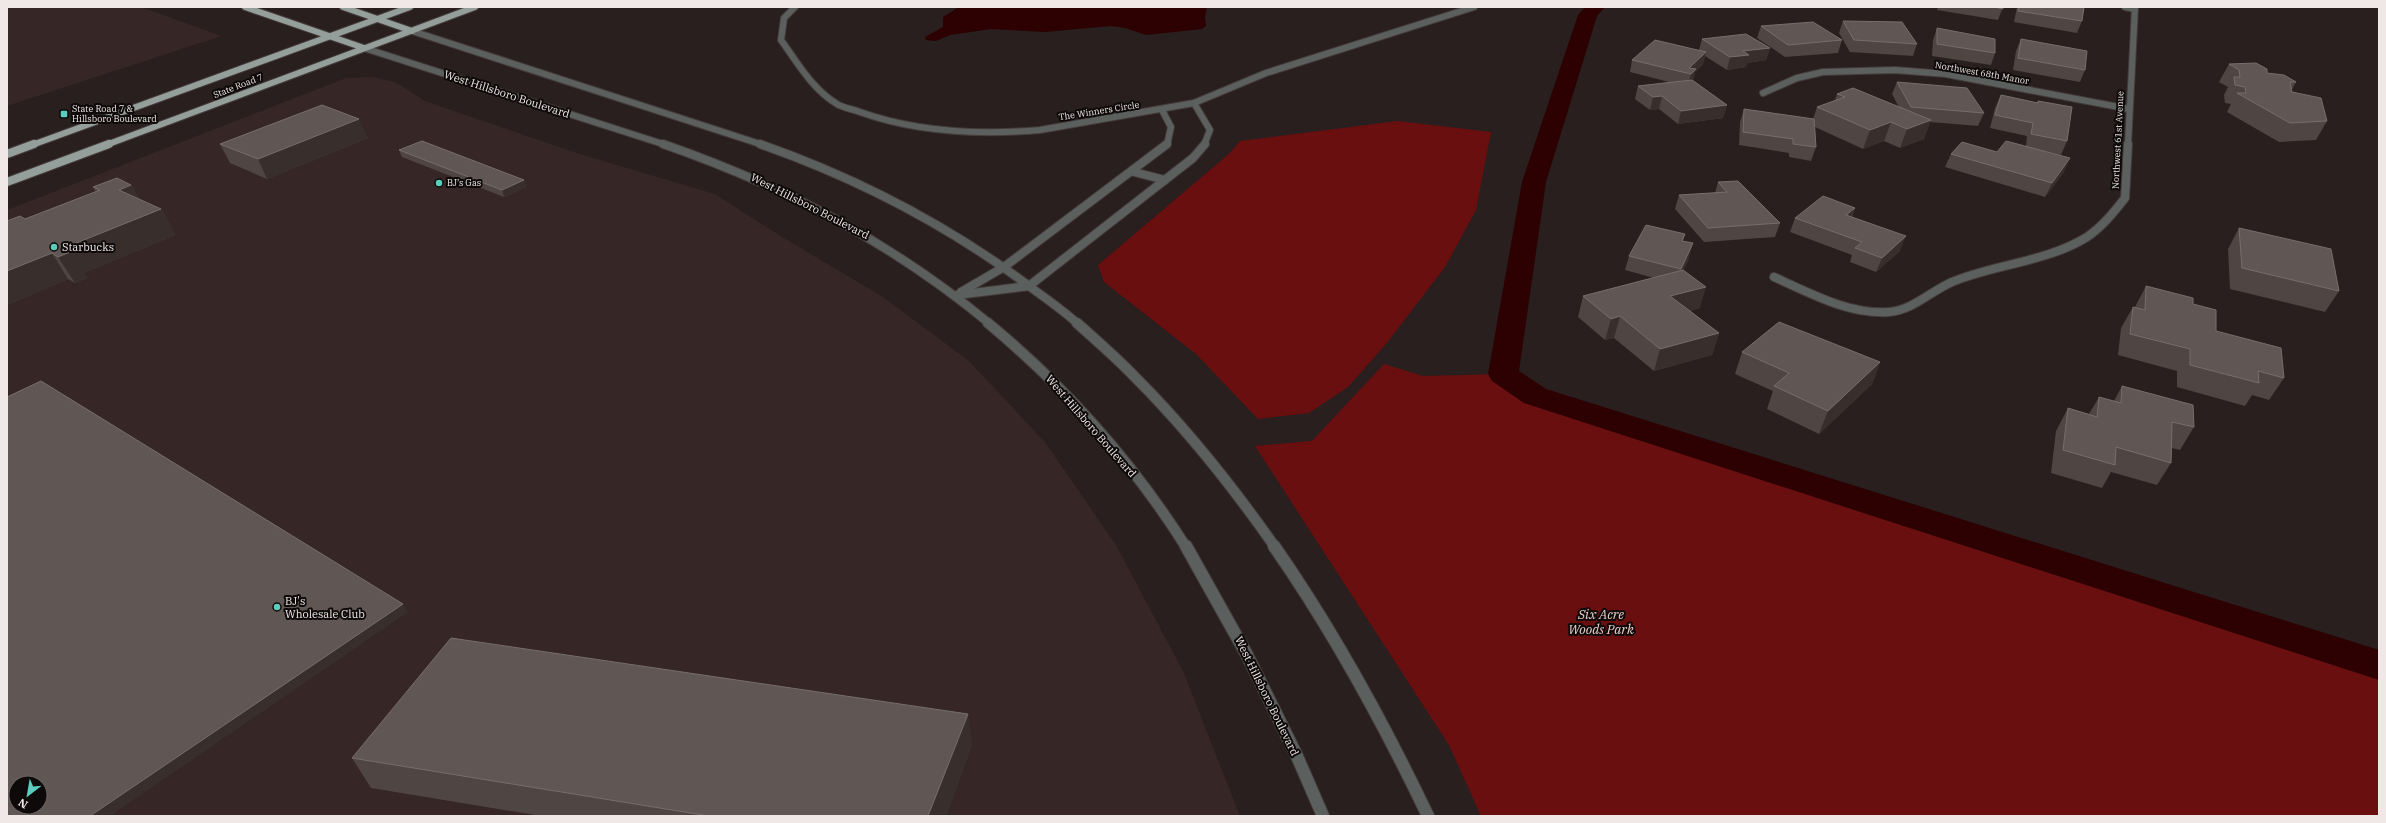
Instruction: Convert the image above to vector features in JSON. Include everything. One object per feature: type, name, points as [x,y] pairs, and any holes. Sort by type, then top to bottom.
[{"type":"main road","name":"West Hillsboro Boulevard","points":[[244,7],[364,48]]},
{"type":"main road","points":[[343,7],[412,31]]},
{"type":"main road","name":"State Road 7","points":[[7,154],[410,7]]},
{"type":"main road","name":"State Road 7","points":[[7,182],[475,7]]},
{"type":"street","name":"The Winners Circle","points":[[795,7],[784,18],[781,40],[812,83],[837,104],[880,119],[924,128],[1016,132],[1040,130],[1162,110],[1194,103],[1266,73],[1474,7]]},
{"type":"street","points":[[2125,7],[2135,8]]},
{"type":"street","name":"Northwest 61st Avenue","points":[[1774,277],[1854,310],[1890,312],[1910,307],[1935,289],[1974,272],[2031,259],[2080,241],[2108,220],[2125,198],[2135,8]]},
{"type":"street","points":[[412,31],[736,135],[787,154],[859,185],[893,202],[1004,267],[1029,286],[1091,338],[1163,406],[1209,460],[1246,508],[1328,627],[1389,736],[1428,816]]},
{"type":"street","name":"West Hillsboro Boulevard","points":[[364,48],[657,142],[747,174],[806,202],[872,238],[957,295],[1042,372],[1079,409],[1145,489],[1184,544],[1244,648],[1323,816]]},
{"type":"street","name":"Northwest 68th Manor","points":[[1763,93],[1797,78],[1823,72],[1895,70],[1946,74],[2130,109]]},
{"type":"street","points":[[957,295],[1029,286],[1193,158],[1204,146],[1210,130],[1194,103]]},
{"type":"street","points":[[957,295],[1004,267],[1134,172],[1167,146],[1171,127],[1162,110]]},
{"type":"street","points":[[1134,172],[1165,180]]},
{"type":"shaded area","points":[[7,7],[141,7],[222,36],[7,106]]},
{"type":"shaded area","points":[[959,7],[1207,7],[1205,17],[1206,26],[1202,29],[1146,35],[1125,28],[1111,26],[1045,32],[991,29],[950,35],[936,41],[926,40],[925,37],[943,27],[943,17]]},
{"type":"shaded area","points":[[374,77],[397,83],[425,101],[580,154],[715,194],[779,235],[883,297],[968,360],[1045,442],[1116,545],[1184,673],[1240,816],[7,816],[7,210],[346,78]]},
{"type":"green space","points":[[1398,121],[1491,132],[1476,210],[1445,267],[1386,344],[1348,387],[1309,413],[1258,419],[1196,354],[1104,282],[1098,265],[1230,153],[1240,141]]},
{"type":"green space","name":"Six Acre Woods Park","points":[[1384,364],[1423,376],[1503,374],[1535,396],[2379,665],[2379,816],[1481,816],[1449,745],[1255,446],[1312,441]]},
{"type":"building","points":[[2019,7],[2084,7],[2082,21],[2018,11]]},
{"type":"building","points":[[1843,21],[1902,22],[1917,44],[1854,40]]},
{"type":"building","points":[[1813,22],[1842,40],[1788,45],[1761,26]]},
{"type":"building","points":[[1937,28],[1995,39],[1995,53],[1937,44]]},
{"type":"building","points":[[1746,34],[1770,48],[1743,51],[1749,55],[1730,57],[1702,39]]},
{"type":"building","points":[[2021,39],[2087,51],[2085,70],[2018,58]]},
{"type":"building","points":[[1655,40],[1706,52],[1689,68],[1696,69],[1691,74],[1632,60]]},
{"type":"building","points":[[2256,63],[2267,69],[2267,73],[2284,75],[2296,82],[2290,82],[2292,92],[2321,98],[2327,121],[2290,123],[2237,93],[2246,93],[2245,87],[2235,85],[2234,77],[2240,77],[2239,70],[2229,64]]},
{"type":"building","points":[[1692,80],[1727,105],[1681,111],[1662,96],[1653,97],[1638,86]]},
{"type":"building","points":[[1897,82],[1967,88],[1984,113],[1911,107]]},
{"type":"building","points":[[1853,88],[1931,120],[1907,129],[1891,122],[1870,130],[1817,107],[1845,97],[1837,94]]},
{"type":"building","points":[[2001,95],[2038,103],[2038,101],[2072,107],[2067,141],[2031,134],[2033,123],[1995,115]]},
{"type":"building","points":[[322,105],[359,119],[258,159],[220,144]]},
{"type":"building","points":[[1744,109],[1814,119],[1816,147],[1793,144],[1793,139],[1743,132]]},
{"type":"building","points":[[422,141],[524,180],[502,190],[399,150]]},
{"type":"building","points":[[2006,141],[2070,158],[2052,183],[1951,154],[1962,142],[1997,152]]},
{"type":"building","points":[[117,178],[131,185],[119,190],[161,209],[64,248],[70,252],[58,257],[52,253],[7,271],[7,221],[20,216],[25,219],[100,190],[93,187]]},
{"type":"building","points":[[1738,181],[1780,223],[1708,228],[1679,195],[1727,192],[1718,182]]},
{"type":"building","points":[[1823,196],[1855,208],[1846,215],[1906,236],[1882,258],[1855,248],[1862,242],[1795,218]]},
{"type":"building","points":[[1646,225],[1685,234],[1682,241],[1693,243],[1681,269],[1629,256]]},
{"type":"building","points":[[2239,228],[2331,249],[2339,291],[2242,268]]},
{"type":"building","points":[[1683,270],[1706,287],[1670,296],[1719,333],[1660,349],[1620,316],[1611,319],[1583,296]]},
{"type":"building","points":[[2146,286],[2193,298],[2193,304],[2216,310],[2216,331],[2281,348],[2284,378],[2258,371],[2259,383],[2190,365],[2190,349],[2130,334],[2133,307],[2145,310]]},
{"type":"building","points":[[1779,322],[1880,362],[1828,411],[1774,386],[1789,373],[1742,352]]},
{"type":"building","points":[[41,381],[403,604],[90,816],[7,816],[7,397]]},
{"type":"building","points":[[2122,386],[2193,405],[2194,427],[2172,422],[2171,463],[2116,447],[2115,465],[2063,450],[2068,408],[2097,417],[2099,397],[2121,403]]},
{"type":"building","points":[[451,638],[968,714],[928,816],[709,816],[352,758]]},
{"type":"waterway","points":[[1595,7],[1588,15],[1534,182],[1503,374],[1535,396],[2379,665]]},
{"type":"place","name":"State Road 7 & Hillsboro Boulevard","points":[[64,114]]},
{"type":"place","name":"BJ’s Gas","points":[[439,183]]},
{"type":"place","name":"Starbucks","points":[[54,247]]},
{"type":"place","name":"BJ's Wholesale Club","points":[[277,607]]}]
